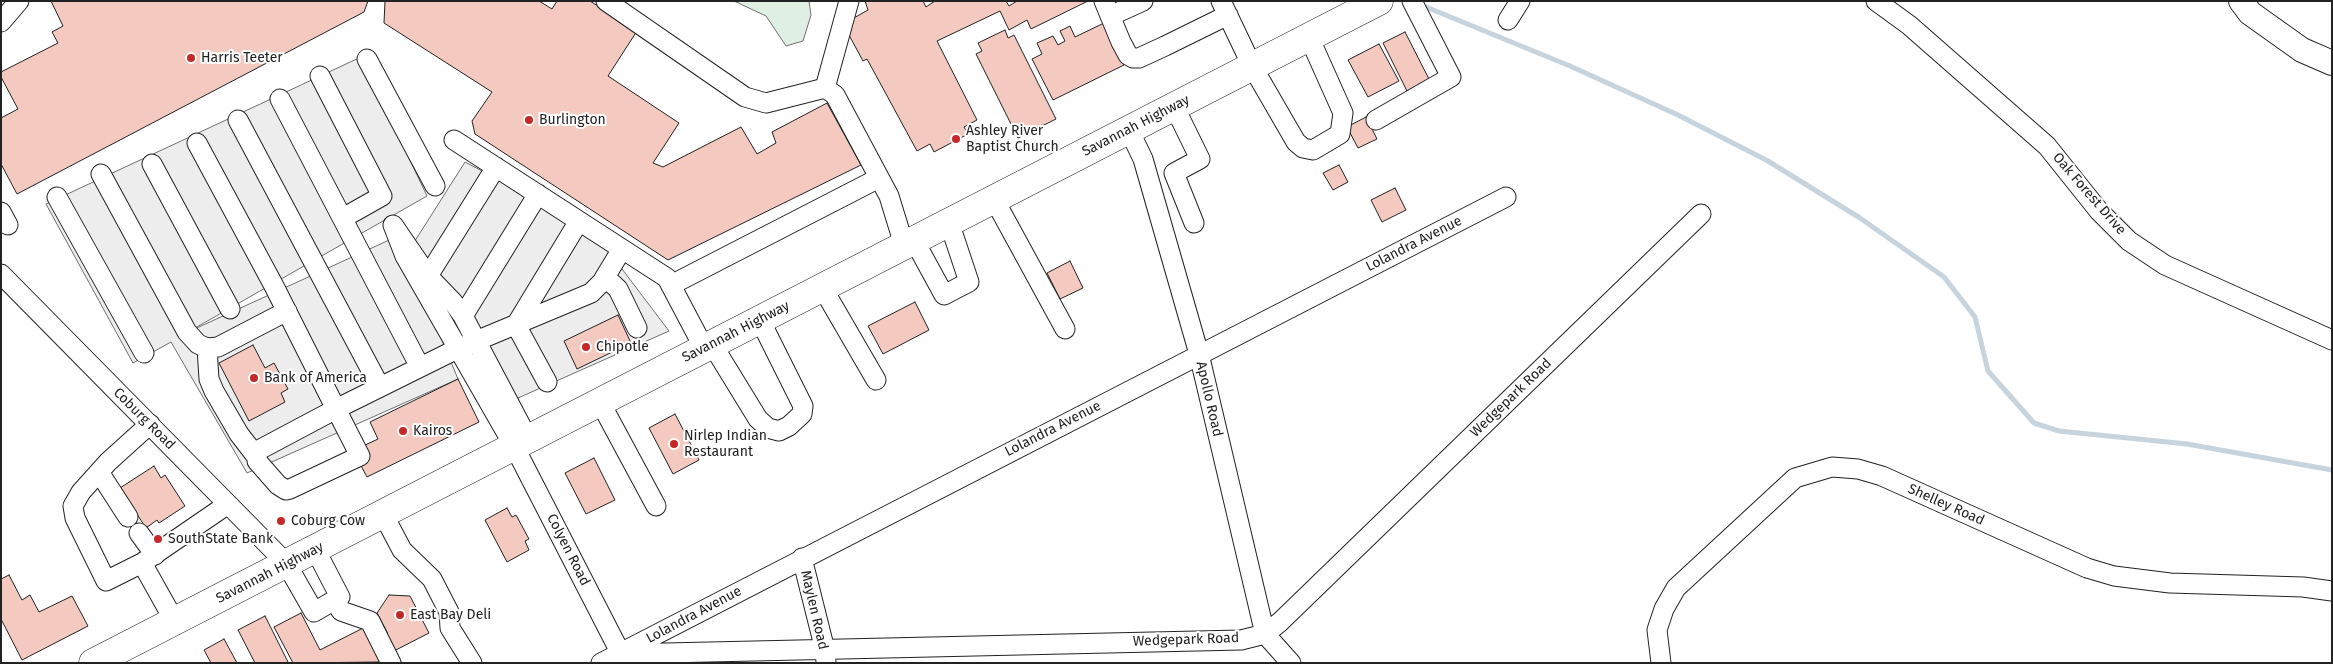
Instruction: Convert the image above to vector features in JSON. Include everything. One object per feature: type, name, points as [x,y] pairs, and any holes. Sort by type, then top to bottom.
[{"type":"highway","name":"Savannah Highway","points":[[93,663],[1380,1]]},
{"type":"main road","points":[[2240,1],[2250,13],[2302,50],[2332,63]]},
{"type":"street","points":[[1,22],[19,1]]},
{"type":"street","points":[[606,1],[745,97],[766,103],[825,88],[835,95],[889,196],[909,242],[944,295],[969,282],[949,222]]},
{"type":"street","points":[[825,88],[849,1]]},
{"type":"street","points":[[1143,1],[1107,9],[1128,55],[1133,58],[1139,58],[1157,50],[1224,8],[1252,66],[1296,142],[1303,148],[1313,150],[1340,134],[1343,113],[1309,37]]},
{"type":"street","points":[[1376,120],[1451,77],[1412,1]]},
{"type":"street","points":[[1508,20],[1520,1]]},
{"type":"street","name":"Oak Forest Drive","points":[[1876,1],[1908,24],[2047,146],[2099,211],[2129,240],[2165,265],[2332,340]]},
{"type":"street","points":[[367,59],[435,186]]},
{"type":"street","points":[[320,76],[382,196],[343,218]]},
{"type":"street","points":[[280,100],[420,367]]},
{"type":"street","points":[[1174,106],[1200,159],[1174,173],[1194,223]]},
{"type":"street","points":[[238,120],[380,387]]},
{"type":"street","name":"Apollo Road","points":[[1129,130],[1143,159],[1199,354],[1265,634],[1292,663]]},
{"type":"street","points":[[454,140],[667,278],[708,346],[758,419],[768,428],[779,430],[789,426],[802,414],[803,406],[760,320]]},
{"type":"street","points":[[197,143],[287,311],[360,456],[290,489],[286,490],[278,485],[257,461],[256,456],[239,434],[214,391],[209,379],[207,348]]},
{"type":"street","points":[[152,164],[230,309]]},
{"type":"street","points":[[428,276],[496,167]]},
{"type":"street","points":[[101,174],[187,332],[198,344],[207,348],[218,347],[287,311]]},
{"type":"street","points":[[671,285],[879,178]]},
{"type":"street","points":[[463,316],[538,194]]},
{"type":"street","points":[[57,197],[144,353]]},
{"type":"street","name":"Lolandra Avenue","points":[[601,663],[1506,197]]},
{"type":"street","points":[[994,199],[1065,329]]},
{"type":"street","name":"Wedgepark Road","points":[[621,654],[825,656],[1241,640],[1265,634],[1287,615],[1701,214]]},
{"type":"street","points":[[516,325],[579,221]]},
{"type":"street","points":[[393,225],[428,276],[453,302],[463,316],[521,443],[457,349],[406,256],[393,225]]},
{"type":"street","points":[[256,456],[258,451],[336,409],[457,349],[591,294],[605,277],[622,249]]},
{"type":"street","name":"Coburg Road","points":[[1,274],[286,563],[314,612],[335,600]]},
{"type":"street","points":[[605,277],[618,289],[637,328]]},
{"type":"street","points":[[822,287],[876,380]]},
{"type":"street","points":[[516,325],[547,382]]},
{"type":"street","points":[[600,402],[656,506]]},
{"type":"street","points":[[150,424],[99,472],[81,492],[73,506],[73,512],[106,581],[148,559],[228,504]]},
{"type":"street","name":"Colyen Road","points":[[521,443],[621,654]]},
{"type":"street","name":"Shelley Road","points":[[1661,663],[1657,630],[1664,610],[1676,588],[1795,478],[1832,467],[1858,469],[1882,476],[2087,568],[2114,576],[2170,583],[2303,587],[2332,591]]},
{"type":"street","points":[[99,472],[128,516]]},
{"type":"street","points":[[383,514],[402,550],[432,579],[449,612],[450,628],[472,663]]},
{"type":"street","points":[[139,533],[175,622]]},
{"type":"street","points":[[315,549],[340,597],[335,600],[341,611],[370,621],[391,663]]},
{"type":"street","name":"Maylen Road","points":[[802,558],[825,656]]},
{"type":"green space","points":[[734,1],[809,1],[811,15],[803,41],[786,46],[766,16]]},
{"type":"shaded area","points":[[361,57],[427,196],[188,332],[398,236],[406,255],[465,162],[591,228],[669,331],[509,402],[409,260],[458,379],[247,473],[171,342],[133,363],[46,204]]},
{"type":"building","points":[[51,1],[368,1],[364,12],[17,194],[1,164],[1,118],[18,109],[1,77],[1,72],[58,43],[52,32],[63,26]]},
{"type":"building","points":[[385,1],[539,1],[552,9],[557,1],[590,1],[637,31],[608,76],[679,123],[653,163],[663,167],[741,127],[757,154],[776,143],[772,132],[827,103],[861,165],[668,260],[475,134],[472,121],[492,92],[384,23]]},
{"type":"building","points":[[865,1],[923,1],[926,7],[935,1],[1006,1],[1009,6],[1017,1],[1088,1],[1031,29],[1027,20],[1009,30],[1000,11],[937,41],[977,120],[964,127],[968,134],[934,152],[930,144],[917,151],[867,59],[863,61],[843,24],[868,10]]},
{"type":"building","points":[[1104,23],[1124,65],[1053,100],[1032,59],[1042,54],[1037,43],[1053,36],[1058,45],[1065,41],[1060,31],[1070,26],[1075,37]]},
{"type":"building","points":[[1005,30],[1008,38],[1014,35],[1056,119],[1018,138],[976,54],[982,51],[978,43]]},
{"type":"building","points":[[1405,32],[1429,79],[1407,91],[1383,43]]},
{"type":"building","points":[[1379,44],[1399,81],[1368,97],[1348,60]]},
{"type":"building","points":[[1366,117],[1377,139],[1358,148],[1347,127]]},
{"type":"building","points":[[1339,165],[1348,182],[1333,190],[1323,173]]},
{"type":"building","points":[[1395,188],[1406,210],[1382,222],[1371,200]]},
{"type":"building","points":[[1070,261],[1083,288],[1060,299],[1047,273]]},
{"type":"building","points":[[915,302],[929,330],[883,354],[868,326]]},
{"type":"building","points":[[618,315],[631,343],[577,369],[564,341]]},
{"type":"building","name":"Bank of America","points":[[253,345],[265,368],[274,363],[288,389],[281,393],[285,402],[249,421],[219,363]]},
{"type":"building","points":[[458,379],[479,422],[367,477],[359,462],[363,446],[378,439],[370,422]]},
{"type":"building","name":"Nirlep Indian Restaurant","points":[[675,414],[699,460],[673,474],[649,428]]},
{"type":"building","points":[[594,458],[615,500],[586,514],[565,473]]},
{"type":"building","points":[[154,466],[161,478],[165,475],[185,506],[159,523],[157,520],[146,528],[120,488]]},
{"type":"building","points":[[507,508],[512,517],[516,515],[529,539],[525,541],[529,550],[507,562],[485,520]]},
{"type":"building","points":[[9,575],[22,600],[30,595],[39,612],[72,596],[88,626],[22,660],[1,619],[1,579]]},
{"type":"building","points":[[389,595],[410,596],[429,633],[390,653],[387,632],[377,613]]},
{"type":"building","points":[[301,613],[320,650],[363,628],[380,662],[293,663],[274,627]]},
{"type":"building","points":[[265,616],[288,662],[286,663],[255,663],[238,630]]},
{"type":"building","points":[[224,639],[237,663],[211,663],[204,650]]},
{"type":"waterway","points":[[1426,7],[1570,66],[1678,115],[1768,161],[1860,218],[1944,277],[1975,317],[1988,371],[2034,423],[2059,431],[2187,444],[2332,470]]},
{"type":"place","name":"Harris Teeter","points":[[191,58]]},
{"type":"place","name":"Burlington","points":[[529,120]]},
{"type":"place","name":"Ashley River Baptist Church","points":[[956,139]]},
{"type":"place","name":"Chipotle","points":[[586,347]]},
{"type":"place","name":"Bank of America","points":[[254,378]]},
{"type":"place","name":"Kairos","points":[[403,431]]},
{"type":"place","name":"Nirlep Indian Restaurant","points":[[674,444]]},
{"type":"place","name":"Coburg Cow","points":[[281,521]]},
{"type":"place","name":"SouthState Bank","points":[[158,539]]},
{"type":"place","name":"East Bay Deli","points":[[400,615]]}]
